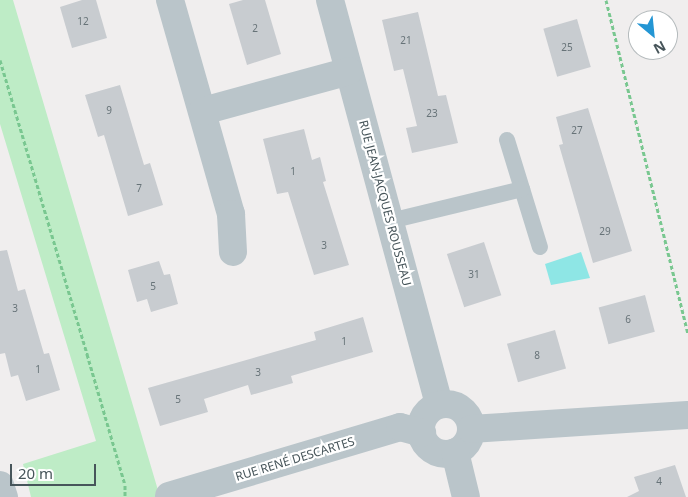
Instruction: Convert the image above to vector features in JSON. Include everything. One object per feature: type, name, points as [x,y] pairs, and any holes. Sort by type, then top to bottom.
[{"type":"street","points":[[170,0],[231,214],[233,252]]},
{"type":"street","name":"RUE JEAN-JACQUES ROUSSEAU","points":[[330,0],[439,405]]},
{"type":"street","points":[[203,111],[349,71]]},
{"type":"street","points":[[447,404],[461,409],[467,414],[471,429],[466,443],[455,452],[434,450],[422,433],[427,413],[439,405],[447,404]]},
{"type":"street","points":[[471,429],[688,414]]},
{"type":"street","name":"RUE RENÉ DESCARTES","points":[[169,496],[400,427],[422,433]]},
{"type":"street","points":[[455,452],[466,497]]},
{"type":"street","points":[[0,485],[4,497]]},
{"type":"lane","points":[[507,140],[540,247]]},
{"type":"lane","points":[[390,221],[522,189]]},
{"type":"path","points":[[606,0],[688,333]]},
{"type":"path","points":[[0,60],[125,485],[125,497]]},
{"type":"green space","points":[[0,0],[13,0],[160,497],[31,497],[23,464],[96,441],[0,124]]},
{"type":"water","points":[[581,252],[590,278],[551,285],[545,264]]},
{"type":"building","points":[[82,0],[96,0],[107,38],[72,48],[60,7]]},
{"type":"building","points":[[243,0],[265,0],[281,54],[247,65],[229,4]]},
{"type":"building","points":[[418,12],[438,96],[446,95],[458,143],[412,153],[406,128],[417,126],[403,69],[394,71],[382,20]]},
{"type":"building","points":[[577,19],[591,67],[557,77],[543,29]]},
{"type":"building","points":[[120,85],[144,165],[150,163],[163,205],[128,216],[104,135],[98,137],[85,95]]},
{"type":"building","points":[[588,108],[632,251],[593,263],[559,145],[563,144],[556,117]]},
{"type":"building","points":[[304,129],[312,160],[320,157],[326,181],[323,182],[349,265],[314,275],[288,192],[277,194],[263,139]]},
{"type":"building","points":[[484,242],[501,295],[464,307],[447,254]]},
{"type":"building","points":[[7,250],[18,291],[25,289],[44,354],[49,353],[60,390],[26,401],[18,375],[11,377],[5,353],[0,354],[0,251]]},
{"type":"building","points":[[159,261],[164,275],[170,274],[178,304],[151,312],[147,299],[137,302],[128,270]]},
{"type":"building","points":[[645,295],[655,332],[608,344],[599,307]]},
{"type":"building","points":[[363,317],[373,352],[291,376],[293,383],[251,395],[248,385],[204,399],[208,412],[160,426],[148,388],[316,340],[314,332]]},
{"type":"building","points":[[555,330],[566,368],[518,382],[507,344]]},
{"type":"building","points":[[675,465],[686,497],[627,497],[639,491],[634,477]]}]
